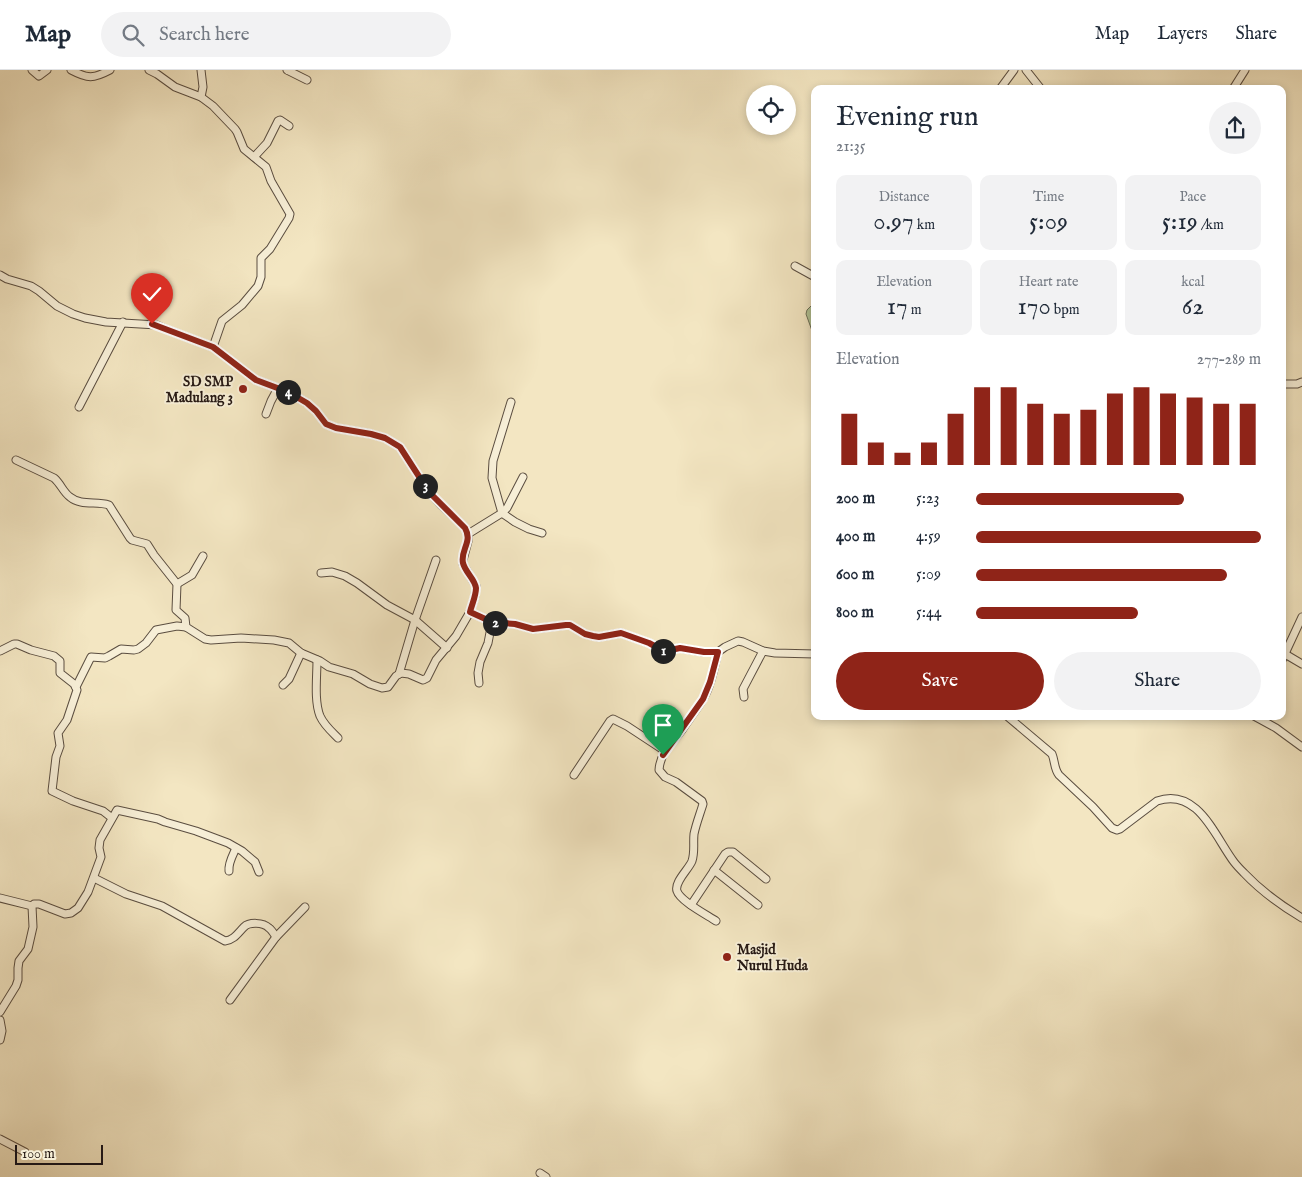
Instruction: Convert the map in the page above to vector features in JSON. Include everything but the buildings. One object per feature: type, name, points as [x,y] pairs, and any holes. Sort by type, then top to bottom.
[{"type":"street","points":[[32,70],[39,76],[47,70]]},
{"type":"street","points":[[71,70],[91,77],[97,77],[110,70]]},
{"type":"street","points":[[149,70],[175,87],[201,97],[213,106],[235,129],[243,147],[266,167],[271,181],[290,216],[270,249],[261,258],[261,277],[258,286],[242,305],[222,321],[213,347]]},
{"type":"street","points":[[201,70],[203,87],[201,97]]},
{"type":"street","points":[[287,70],[307,80]]},
{"type":"street","points":[[1003,85],[1014,70]]},
{"type":"street","points":[[1026,70],[1038,85]]},
{"type":"street","points":[[1236,85],[1245,70]]},
{"type":"street","points":[[254,157],[267,143],[278,121],[280,120],[290,126]]},
{"type":"street","points":[[795,266],[811,274]]},
{"type":"street","points":[[0,275],[31,286],[57,306],[73,314],[106,322],[157,325],[213,347],[256,380],[278,388],[307,403],[326,424],[336,428],[385,438],[400,447],[429,492],[465,528],[468,534],[468,541],[463,564],[476,586],[470,612],[456,636],[436,660],[426,680],[409,674],[399,674]]},
{"type":"street","points":[[79,407],[123,322]]},
{"type":"street","points":[[1286,384],[1302,382]]},
{"type":"street","points":[[266,414],[278,388]]},
{"type":"street","points":[[512,402],[493,461],[492,478],[502,513],[522,526],[542,533]]},
{"type":"street","points":[[16,460],[54,478],[68,496],[76,501],[109,505],[130,538],[147,544],[154,556],[177,584],[175,608],[184,618],[186,627]]},
{"type":"street","points":[[468,534],[507,508],[523,477]]},
{"type":"street","points":[[177,584],[192,575],[203,556]]},
{"type":"street","points":[[112,818],[103,811],[73,801],[52,791],[56,757],[60,746],[58,734],[67,720],[77,690],[76,687],[91,657],[105,658],[120,649],[138,649],[146,643],[156,630],[177,626],[186,627],[207,640],[241,638],[289,643],[301,653],[331,668],[353,674],[370,684],[382,688],[388,687],[399,674],[436,560]]},
{"type":"street","points":[[321,573],[332,572],[345,576],[357,583],[387,605],[415,620],[447,648]]},
{"type":"street","points":[[470,612],[492,622],[515,624],[537,629],[570,625],[585,634],[599,637],[621,633],[666,651],[680,648],[718,652],[738,641],[775,654],[811,654]]},
{"type":"street","points":[[1286,653],[1302,617]]},
{"type":"street","points":[[479,682],[480,662],[488,643],[492,622]]},
{"type":"street","points":[[0,649],[17,644],[56,657],[60,661],[60,673],[76,687]]},
{"type":"street","points":[[744,697],[743,689],[764,651]]},
{"type":"street","points":[[716,921],[684,900],[676,890],[692,862],[695,831],[703,804],[702,801],[676,782],[661,774],[659,766],[665,751],[703,699],[718,652]]},
{"type":"street","points":[[283,684],[289,679],[301,653]]},
{"type":"street","points":[[1286,658],[1302,664]]},
{"type":"street","points":[[317,660],[317,705],[320,717],[338,738]]},
{"type":"street","points":[[574,775],[610,720],[627,726],[665,751]]},
{"type":"street","points":[[1012,720],[1052,754],[1056,771],[1059,775],[1078,791],[1112,828],[1120,829],[1157,801],[1164,798],[1182,801],[1198,810],[1206,819],[1234,862],[1246,875],[1264,892],[1302,918]]},
{"type":"street","points":[[1262,720],[1302,747]]},
{"type":"street","points":[[0,898],[32,906],[40,904],[61,913],[71,913],[78,908],[94,878],[102,855],[100,840],[118,809],[154,818],[220,840],[236,848],[255,862],[259,872]]},
{"type":"street","points":[[229,871],[230,861],[236,848]]},
{"type":"street","points":[[691,905],[728,852],[733,852],[766,879]]},
{"type":"street","points":[[714,870],[758,905]]},
{"type":"street","points":[[94,878],[126,894],[162,906],[225,941],[229,941],[238,934],[245,925],[252,924],[268,926],[276,937]]},
{"type":"street","points":[[0,1012],[16,986],[19,961],[28,949],[32,927],[32,906]]},
{"type":"street","points":[[230,1000],[276,937],[305,907]]},
{"type":"street","points":[[0,1020],[2,1031],[0,1040]]},
{"type":"street","points":[[0,1139],[25,1152]]},
{"type":"green space","points":[[811,306],[811,328],[806,314]]},
{"type":"place","name":"SD SMP Madulang 3","points":[[243,389]]},
{"type":"place","name":"Masjid Nurul Huda","points":[[727,957]]},
{"type":"route","points":[[152,324],[213,347],[256,380],[288,392],[307,403],[326,424],[336,428],[385,438],[400,447],[429,492],[465,528],[468,534],[463,564],[476,586],[470,612],[492,622],[515,624],[533,629],[570,625],[585,634],[599,637],[621,633],[666,651],[675,648],[685,648],[704,652],[718,652],[714,671],[703,699],[663,755]]}]
